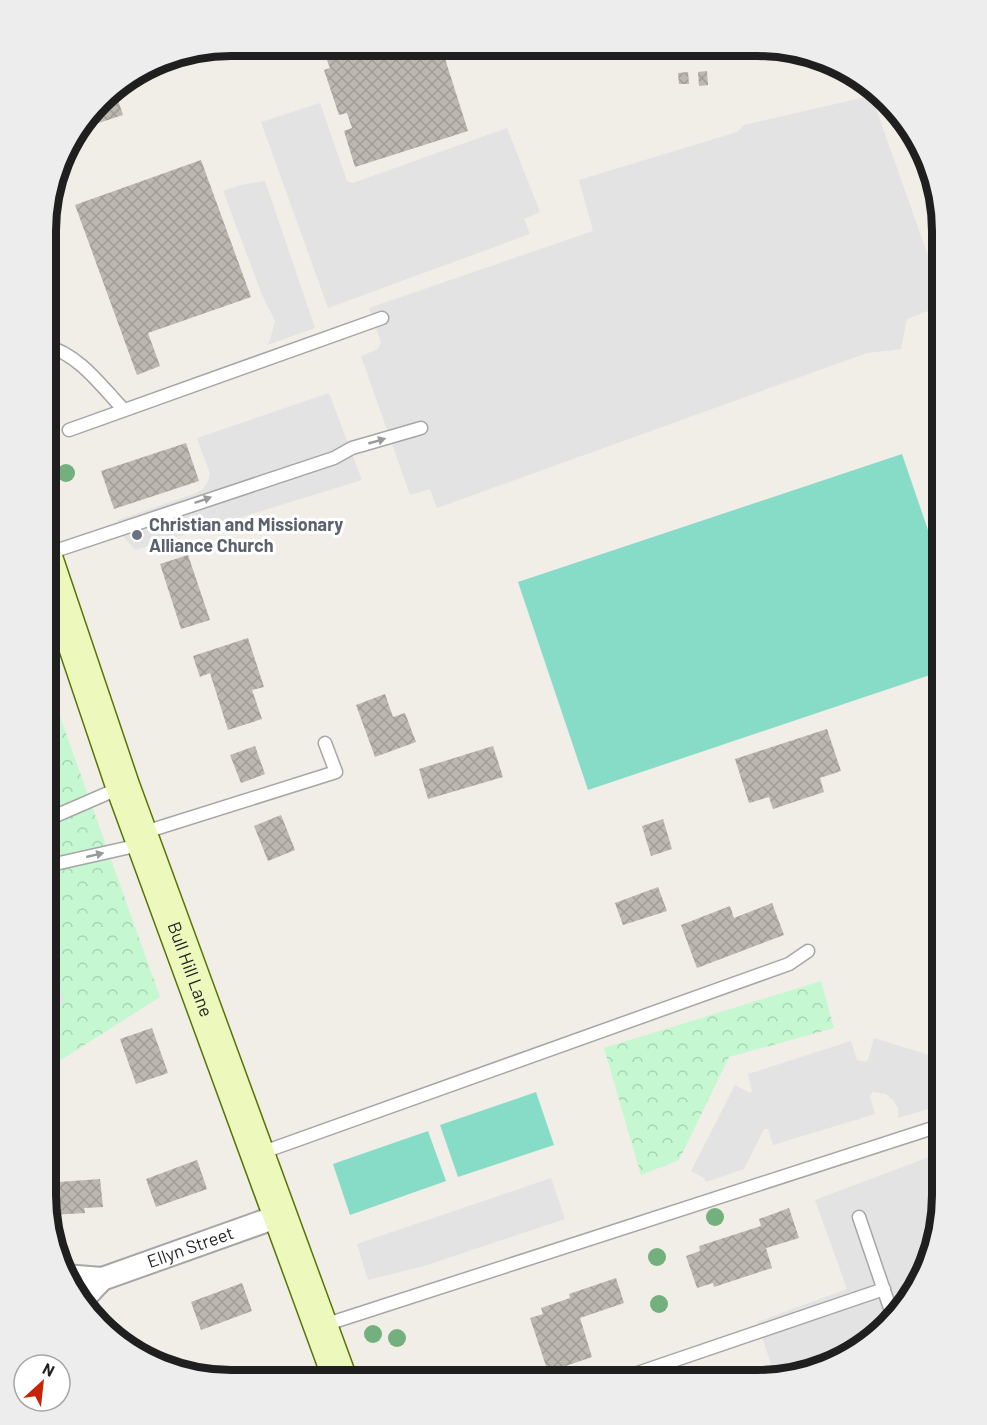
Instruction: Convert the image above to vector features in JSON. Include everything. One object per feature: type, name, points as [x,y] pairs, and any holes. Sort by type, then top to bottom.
[{"type":"main road","name":"Bull Hill Lane","points":[[56,589],[123,787],[337,1370]]},
{"type":"street","name":"Ellyn Street","points":[[77,1277],[102,1279],[279,1216]]},
{"type":"street","name":"Ellyn Street","points":[[87,1295],[102,1279]]},
{"type":"lane","points":[[69,429],[382,318]]},
{"type":"lane","points":[[56,349],[65,352],[75,360],[124,410]]},
{"type":"lane","points":[[56,551],[334,458],[352,448],[421,428]]},
{"type":"lane","points":[[56,864],[142,839],[336,772],[325,742]]},
{"type":"lane","points":[[56,816],[123,787]]},
{"type":"lane","points":[[256,1154],[789,964],[808,951]]},
{"type":"lane","points":[[320,1326],[931,1129]]},
{"type":"lane","points":[[859,1217],[890,1308]]},
{"type":"lane","points":[[646,1370],[884,1289]]},
{"type":"green space","points":[[902,454],[932,541],[932,675],[588,790],[518,582]]},
{"type":"green space","points":[[56,705],[160,997],[56,1063]]},
{"type":"green space","points":[[821,981],[834,1028],[729,1057],[679,1160],[641,1175],[604,1048]]},
{"type":"green space","points":[[536,1092],[554,1145],[458,1177],[440,1125]]},
{"type":"green space","points":[[428,1131],[446,1181],[350,1215],[333,1164]]},
{"type":"shaded area","points":[[866,97],[873,101],[932,267],[932,310],[907,319],[901,349],[867,353],[437,508],[430,489],[410,495],[361,356],[378,349],[381,342],[369,308],[593,231],[579,180],[737,132],[744,125]]},
{"type":"shaded area","points":[[320,103],[347,181],[353,183],[507,128],[540,212],[524,219],[530,234],[328,308],[261,122]]},
{"type":"shaded area","points":[[265,181],[315,328],[267,345],[275,321],[262,295],[223,191]]},
{"type":"shaded area","points":[[329,393],[362,480],[135,550],[122,535],[118,520],[203,489],[210,474],[197,438]]},
{"type":"shaded area","points":[[56,980],[65,1003],[56,1005]]},
{"type":"shaded area","points":[[874,1038],[931,1056],[931,1108],[898,1118],[898,1108],[893,1100],[886,1094],[873,1092],[870,1096],[875,1114],[773,1145],[768,1129],[764,1129],[744,1169],[706,1182],[704,1178],[691,1171],[735,1085],[750,1093],[752,1091],[748,1074],[851,1041],[857,1060],[865,1062],[868,1060]]},
{"type":"shaded area","points":[[931,1156],[931,1206],[928,1228],[922,1251],[902,1292],[872,1326],[854,1340],[802,1364],[773,1369],[757,1322],[847,1289],[815,1200]]},
{"type":"shaded area","points":[[551,1178],[565,1219],[424,1266],[368,1280],[357,1244]]},
{"type":"building","points":[[325,56],[444,56],[468,131],[355,167],[344,131],[352,128],[347,113],[339,115],[324,70],[330,68]]},
{"type":"building","points":[[707,71],[708,85],[699,86],[698,72]]},
{"type":"building","points":[[688,72],[689,84],[679,84],[678,73]]},
{"type":"building","points":[[117,97],[123,115],[91,125]]},
{"type":"building","points":[[201,160],[251,297],[148,333],[160,366],[137,375],[75,205]]},
{"type":"building","points":[[186,443],[199,481],[114,509],[101,471]]},
{"type":"building","points":[[188,555],[210,620],[181,629],[160,564]]},
{"type":"building","points":[[248,638],[264,687],[252,690],[262,719],[228,730],[210,673],[200,677],[193,656]]},
{"type":"building","points":[[385,694],[393,717],[405,713],[416,742],[375,757],[356,705]]},
{"type":"building","points":[[827,729],[841,771],[820,778],[824,792],[773,809],[769,797],[749,803],[735,759]]},
{"type":"building","points":[[255,746],[265,774],[241,783],[230,755]]},
{"type":"building","points":[[493,746],[503,777],[428,799],[419,769]]},
{"type":"building","points":[[281,815],[295,850],[268,861],[254,826]]},
{"type":"building","points":[[663,819],[672,849],[651,856],[642,826]]},
{"type":"building","points":[[658,887],[667,911],[623,925],[615,903]]},
{"type":"building","points":[[772,903],[784,935],[697,968],[681,925],[730,906],[734,918]]},
{"type":"building","points":[[152,1028],[168,1073],[136,1084],[120,1039]]},
{"type":"building","points":[[197,1160],[207,1189],[156,1207],[146,1179]]},
{"type":"building","points":[[100,1179],[103,1207],[84,1208],[85,1213],[57,1215],[56,1182]]},
{"type":"building","points":[[789,1208],[799,1238],[766,1248],[772,1268],[714,1287],[713,1283],[697,1288],[686,1256],[700,1251],[699,1246],[761,1226],[759,1219]]},
{"type":"building","points":[[616,1278],[624,1303],[580,1318],[592,1357],[554,1370],[547,1370],[530,1318],[543,1314],[541,1308],[570,1298],[569,1294]]},
{"type":"building","points":[[242,1283],[252,1311],[201,1330],[191,1302]]},
{"type":"place","name":"Christian and Missionary Alliance Church","points":[[137,535]]}]
